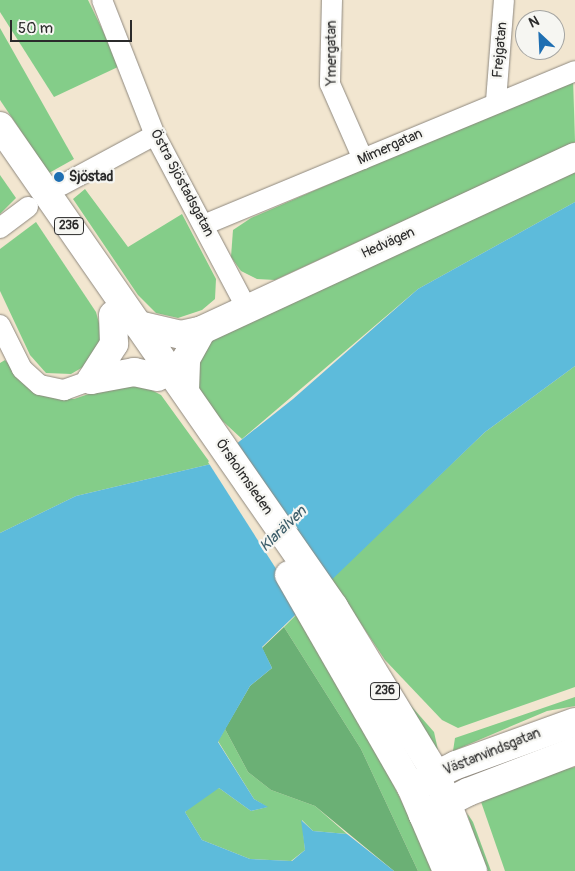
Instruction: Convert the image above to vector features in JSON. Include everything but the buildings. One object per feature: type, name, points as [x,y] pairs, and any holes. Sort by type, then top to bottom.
[{"type":"main road","name":"Örsholmsleden","points":[[0,126],[185,391],[206,434]]},
{"type":"main road","name":"Örsholmsleden","points":[[0,153],[157,377],[206,434],[436,774],[473,871]]},
{"type":"main road","name":"Hedvägen","points":[[138,325],[181,335],[202,330],[246,307],[575,158]]},
{"type":"main road","points":[[90,380],[114,344],[113,315]]},
{"type":"main road","points":[[185,391],[186,359],[202,330]]},
{"type":"main road","points":[[90,380],[134,372],[157,377]]},
{"type":"main road","name":"Örsholmsleden","points":[[325,612],[411,787],[447,869]]},
{"type":"main road","name":"Västanvindsgatan","points":[[411,787],[436,774],[575,722]]},
{"type":"main road","name":"Västanvindsgatan","points":[[423,815],[447,802],[575,751]]},
{"type":"street","name":"Östra Sjöstadsgatan","points":[[102,0],[155,135],[206,224],[246,307]]},
{"type":"street","name":"Ymergatan","points":[[332,0],[330,84],[363,159]]},
{"type":"street","name":"Frejgatan","points":[[496,101],[504,0]]},
{"type":"street","name":"Mimergatan","points":[[206,224],[496,101],[575,71]]},
{"type":"street","points":[[62,185],[155,135]]},
{"type":"street","points":[[0,228],[28,206]]},
{"type":"street","points":[[0,325],[4,348],[40,385],[64,390],[90,380]]},
{"type":"green space","points":[[0,0],[88,0],[120,66],[54,97],[0,12]]},
{"type":"green space","points":[[0,28],[74,159],[49,173],[0,100]]},
{"type":"green space","points":[[573,78],[575,142],[275,280],[257,279],[241,271],[231,257],[233,230],[251,218]]},
{"type":"green space","points":[[575,172],[575,202],[418,289],[242,439],[200,400],[195,362],[210,338]]},
{"type":"green space","points":[[0,175],[16,198],[0,214]]},
{"type":"green space","points":[[85,189],[128,247],[182,214],[216,279],[215,299],[202,310],[178,318],[156,313],[138,295],[73,199]]},
{"type":"green space","points":[[36,222],[96,312],[103,338],[90,363],[71,374],[46,373],[30,355],[0,291],[0,249]]},
{"type":"green space","points":[[5,360],[38,395],[74,399],[115,385],[140,384],[161,395],[211,464],[76,496],[0,533],[0,363]]},
{"type":"green space","points":[[575,366],[575,687],[458,728],[442,720],[385,660],[331,579],[485,432]]},
{"type":"green space","points":[[297,614],[350,697],[436,871],[418,871],[361,749],[284,627]]},
{"type":"green space","points":[[284,627],[361,749],[418,871],[394,871],[315,806],[271,790],[248,772],[225,729],[250,686],[272,668],[262,648]]},
{"type":"green space","points":[[384,675],[434,732],[438,750],[422,741]]},
{"type":"green space","points":[[575,697],[575,706],[547,711],[453,751],[455,738]]},
{"type":"green space","points":[[225,729],[248,772],[271,790],[315,806],[347,834],[313,831],[302,820],[305,850],[291,861],[250,859],[202,840],[185,812],[209,791],[219,788],[251,811],[267,807],[254,799],[218,741]]},
{"type":"green space","points":[[575,767],[575,871],[505,871],[479,796],[524,778]]},
{"type":"green space","points":[[467,813],[473,822],[491,871],[485,871]]},
{"type":"water","name":"Klarälven","points":[[575,202],[575,366],[485,432],[262,647],[272,668],[250,686],[218,742],[254,799],[268,807],[251,811],[219,788],[185,812],[202,840],[250,859],[292,861],[305,850],[301,820],[313,831],[347,834],[394,871],[0,871],[0,533],[76,496],[211,464],[293,399],[418,289]]},
{"type":"pier","points":[[236,441],[332,582],[303,611],[208,462]]},
{"type":"place","name":"Sjöstad","points":[[59,177]]}]
